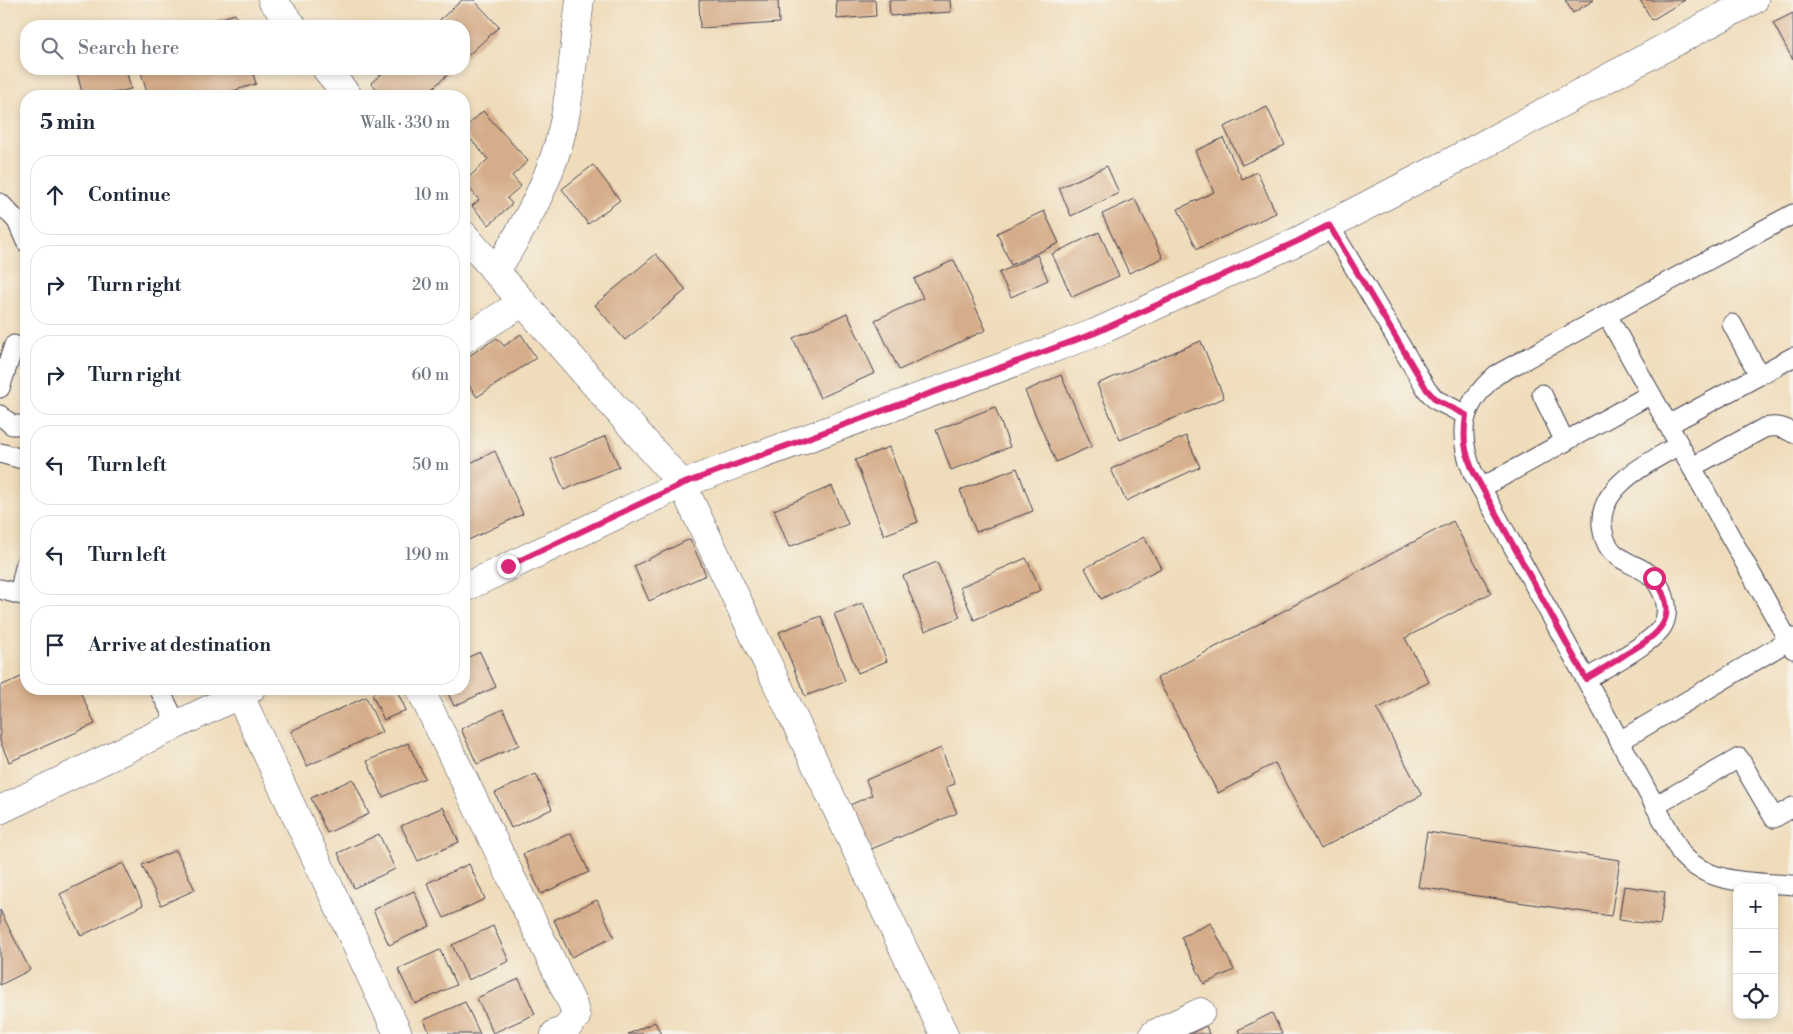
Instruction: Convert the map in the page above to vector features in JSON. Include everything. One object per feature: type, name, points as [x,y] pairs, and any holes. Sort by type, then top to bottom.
[{"type":"street","points":[[272,0],[288,20]]},
{"type":"street","points":[[495,272],[517,238],[541,192],[554,156],[564,122],[580,0]]},
{"type":"street","points":[[470,585],[682,484],[1095,333],[1298,241],[1483,145],[1754,0]]},
{"type":"street","points":[[331,75],[343,90]]},
{"type":"street","points":[[470,242],[682,484],[944,1034]]},
{"type":"street","points":[[470,335],[522,303]]},
{"type":"street","points":[[0,810],[239,695]]},
{"type":"street","points":[[246,695],[398,1034]]},
{"type":"street","points":[[423,695],[572,1005],[576,1017],[566,1030],[555,1034]]},
{"type":"street","points":[[1154,1034],[1201,1012]]},
{"type":"lane","points":[[0,203],[17,221],[20,228]]},
{"type":"lane","points":[[1791,219],[1496,375],[1483,386],[1472,400],[1466,415],[1464,435],[1466,456],[1482,488],[1682,855],[1690,864],[1711,876],[1734,881],[1793,885]]},
{"type":"lane","points":[[1329,225],[1427,390],[1436,400],[1466,415]]},
{"type":"lane","points":[[1607,316],[1791,642],[1620,741]]},
{"type":"lane","points":[[1732,324],[1759,375]]},
{"type":"lane","points":[[0,388],[13,344]]},
{"type":"lane","points":[[1668,425],[1793,357]]},
{"type":"lane","points":[[1542,394],[1565,442]]},
{"type":"lane","points":[[1482,488],[1651,394]]},
{"type":"lane","points":[[0,414],[12,425],[20,425]]},
{"type":"lane","points":[[1692,467],[1764,428],[1775,425],[1793,433]]},
{"type":"lane","points":[[1586,679],[1648,641],[1663,625],[1667,610],[1660,586],[1649,573],[1614,553],[1604,539],[1602,521],[1603,510],[1612,493],[1624,481],[1635,471],[1679,445]]},
{"type":"lane","points":[[0,453],[20,458]]},
{"type":"lane","points":[[0,589],[20,594]]},
{"type":"lane","points":[[162,695],[176,724]]},
{"type":"lane","points":[[1656,806],[1740,758],[1774,818],[1793,807]]},
{"type":"building","points":[[462,0],[474,0],[499,27],[470,54],[470,20],[440,20]]},
{"type":"building","points":[[699,0],[778,0],[779,23],[700,28]]},
{"type":"building","points":[[836,0],[875,0],[876,16],[837,19]]},
{"type":"building","points":[[889,0],[950,0],[951,12],[890,16]]},
{"type":"building","points":[[1565,0],[1594,0],[1573,13]]},
{"type":"building","points":[[1640,0],[1685,0],[1652,20]]},
{"type":"building","points":[[1793,13],[1793,60],[1773,23]]},
{"type":"building","points":[[235,14],[237,20],[216,20]]},
{"type":"building","points":[[78,75],[128,75],[131,89],[127,90],[81,90]]},
{"type":"building","points":[[142,75],[254,75],[256,84],[236,90],[146,90]]},
{"type":"building","points":[[380,75],[447,75],[431,90],[377,90],[371,83]]},
{"type":"building","points":[[1267,107],[1285,145],[1242,165],[1224,127]]},
{"type":"building","points":[[483,111],[528,161],[512,176],[521,186],[507,198],[512,204],[489,225],[472,206],[479,200],[470,189],[470,176],[488,159],[470,139],[470,123]]},
{"type":"building","points":[[1223,138],[1242,179],[1257,172],[1276,213],[1197,249],[1178,209],[1214,192],[1195,151]]},
{"type":"building","points":[[593,165],[620,200],[588,224],[562,189]]},
{"type":"building","points":[[1107,166],[1119,193],[1071,216],[1059,188]]},
{"type":"building","points":[[1135,199],[1163,258],[1129,273],[1102,214]]},
{"type":"building","points":[[1044,211],[1059,243],[1011,265],[997,233]]},
{"type":"building","points":[[1099,232],[1119,276],[1072,297],[1052,254]]},
{"type":"building","points":[[656,254],[686,290],[625,340],[595,305]]},
{"type":"building","points":[[1037,255],[1048,280],[1011,297],[999,273]]},
{"type":"building","points":[[954,260],[986,330],[899,370],[875,320],[923,298],[914,279]]},
{"type":"building","points":[[847,313],[875,373],[820,398],[793,338]]},
{"type":"building","points":[[521,334],[536,358],[477,397],[470,387],[470,355],[497,338],[504,346]]},
{"type":"building","points":[[1201,341],[1224,398],[1120,440],[1097,384]]},
{"type":"building","points":[[1061,375],[1092,446],[1056,462],[1025,391]]},
{"type":"building","points":[[995,407],[1010,447],[951,470],[936,430]]},
{"type":"building","points":[[606,436],[619,467],[564,490],[551,459]]},
{"type":"building","points":[[1186,436],[1200,467],[1126,501],[1111,469]]},
{"type":"building","points":[[889,447],[918,522],[884,535],[855,460]]},
{"type":"building","points":[[495,451],[523,514],[470,539],[470,463]]},
{"type":"building","points":[[1017,468],[1033,511],[976,532],[960,490]]},
{"type":"building","points":[[832,486],[848,524],[789,547],[774,510]]},
{"type":"building","points":[[1453,521],[1491,593],[1405,638],[1429,682],[1377,709],[1422,795],[1320,849],[1275,763],[1218,793],[1157,678]]},
{"type":"building","points":[[1144,537],[1161,568],[1101,599],[1085,568]]},
{"type":"building","points":[[690,539],[706,575],[649,601],[634,566]]},
{"type":"building","points":[[1026,558],[1041,590],[974,620],[960,587]]},
{"type":"building","points":[[937,562],[960,617],[925,631],[903,576]]},
{"type":"building","points":[[863,603],[887,661],[858,673],[834,614]]},
{"type":"building","points":[[821,616],[845,681],[805,696],[779,632]]},
{"type":"building","points":[[480,652],[496,687],[454,706],[449,695],[470,695],[470,656]]},
{"type":"building","points":[[20,678],[20,695],[82,695],[95,724],[9,762],[0,741],[0,686]]},
{"type":"building","points":[[372,695],[399,695],[406,710],[384,720]]},
{"type":"building","points":[[366,697],[382,732],[307,766],[291,731]]},
{"type":"building","points":[[503,709],[519,745],[477,764],[461,729]]},
{"type":"building","points":[[408,743],[425,778],[383,797],[367,761]]},
{"type":"building","points":[[941,748],[955,784],[946,787],[957,813],[869,850],[850,805],[872,795],[866,780]]},
{"type":"building","points":[[536,774],[552,809],[511,828],[495,793]]},
{"type":"building","points":[[353,779],[369,814],[327,833],[311,798]]},
{"type":"building","points":[[443,807],[459,842],[418,861],[401,826]]},
{"type":"building","points":[[1427,832],[1620,860],[1611,916],[1418,887]]},
{"type":"building","points":[[571,833],[589,872],[541,894],[523,854]]},
{"type":"building","points":[[379,834],[395,869],[354,888],[338,853]]},
{"type":"building","points":[[176,850],[195,890],[161,905],[142,865]]},
{"type":"building","points":[[123,863],[143,905],[81,936],[60,894]]},
{"type":"building","points":[[469,864],[485,899],[444,918],[427,883]]},
{"type":"building","points":[[1624,886],[1665,892],[1660,925],[1619,920]]},
{"type":"building","points":[[414,891],[430,926],[389,945],[373,910]]},
{"type":"building","points":[[597,900],[614,937],[571,957],[554,920]]},
{"type":"building","points":[[0,910],[30,970],[0,985]]},
{"type":"building","points":[[1211,923],[1234,970],[1204,984],[1181,937]]},
{"type":"building","points":[[493,926],[509,961],[468,980],[452,945]]},
{"type":"building","points":[[440,950],[456,985],[415,1004],[398,969]]},
{"type":"building","points":[[519,979],[535,1014],[493,1033],[477,998]]},
{"type":"building","points":[[465,1002],[480,1034],[430,1034],[424,1020]]},
{"type":"building","points":[[1272,1013],[1282,1034],[1240,1034],[1238,1030]]},
{"type":"building","points":[[655,1022],[661,1034],[628,1034]]},
{"type":"building","points":[[1206,1026],[1209,1034],[1189,1034]]},
{"type":"route","points":[[508,566],[682,484],[1095,333],[1298,241],[1329,225],[1427,390],[1436,400],[1466,415],[1464,435],[1466,456],[1586,679],[1648,641],[1663,625],[1667,610],[1666,602],[1660,586],[1654,578]]}]
